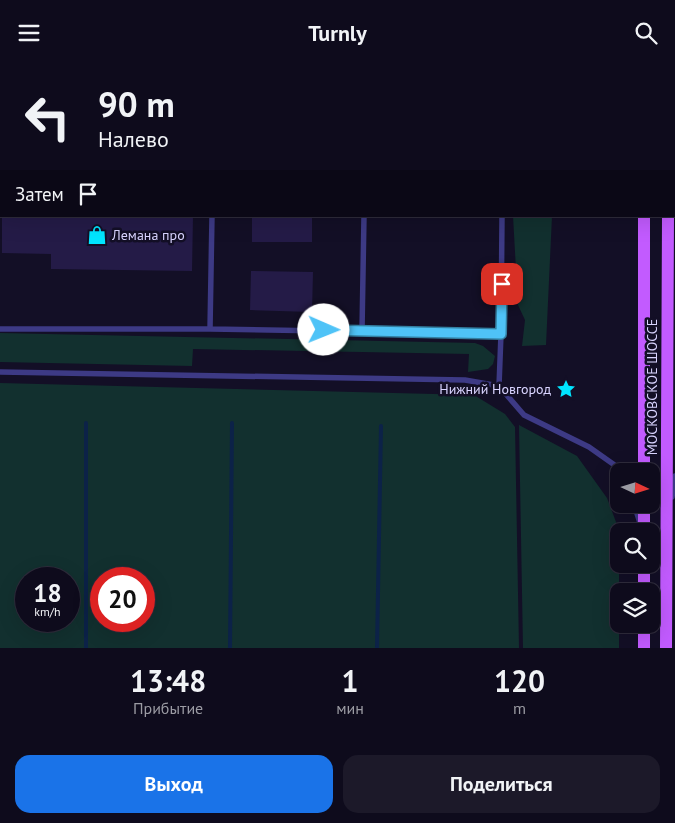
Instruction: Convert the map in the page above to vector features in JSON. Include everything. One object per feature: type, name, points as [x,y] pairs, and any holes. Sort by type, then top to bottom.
[{"type":"main road","name":"МОСКОВСКОЕ ШОССЕ","points":[[644,217],[644,463]]},
{"type":"main road","name":"МОСКОВСКОЕ ШОССЕ","points":[[666,648],[668,217]]},
{"type":"main road","points":[[644,633],[644,648]]},
{"type":"lane","points":[[210,329],[212,217]]},
{"type":"lane","points":[[362,331],[364,217]]},
{"type":"lane","points":[[499,386],[502,217]]},
{"type":"lane","points":[[0,329],[210,329],[501,334]]},
{"type":"lane","points":[[0,372],[465,380],[499,386],[524,415],[589,447],[612,463]]},
{"type":"lane","points":[[666,541],[675,476]]},
{"type":"green space","points":[[513,217],[552,217],[546,345],[522,346],[525,320],[518,305]]},
{"type":"green space","points":[[0,333],[475,343],[483,346],[495,356],[493,364],[488,369],[468,372],[469,354],[193,349],[192,366],[0,362]]},
{"type":"green space","points":[[0,383],[474,395],[505,414],[515,427],[519,648],[0,648]]},
{"type":"green space","points":[[519,425],[577,456],[607,498],[610,513],[613,513],[616,523],[610,523],[610,573],[619,573],[619,583],[610,583],[610,633],[619,633],[619,648],[523,648]]},
{"type":"building","name":"Лемана про","points":[[2,217],[193,217],[192,271],[51,269],[51,254],[2,253]]},
{"type":"building","points":[[252,217],[312,217],[312,242],[252,242]]},
{"type":"building","points":[[251,271],[313,272],[312,312],[250,310]]},
{"type":"waterway","points":[[86,423],[86,648]]},
{"type":"waterway","points":[[230,648],[232,423]]},
{"type":"waterway","points":[[377,648],[381,426]]},
{"type":"place","name":"Лемана про","points":[[97,235]]},
{"type":"place","name":"Нижний Новгород","points":[[566,389]]},
{"type":"route","points":[[324,330],[501,334],[502,284]]}]
